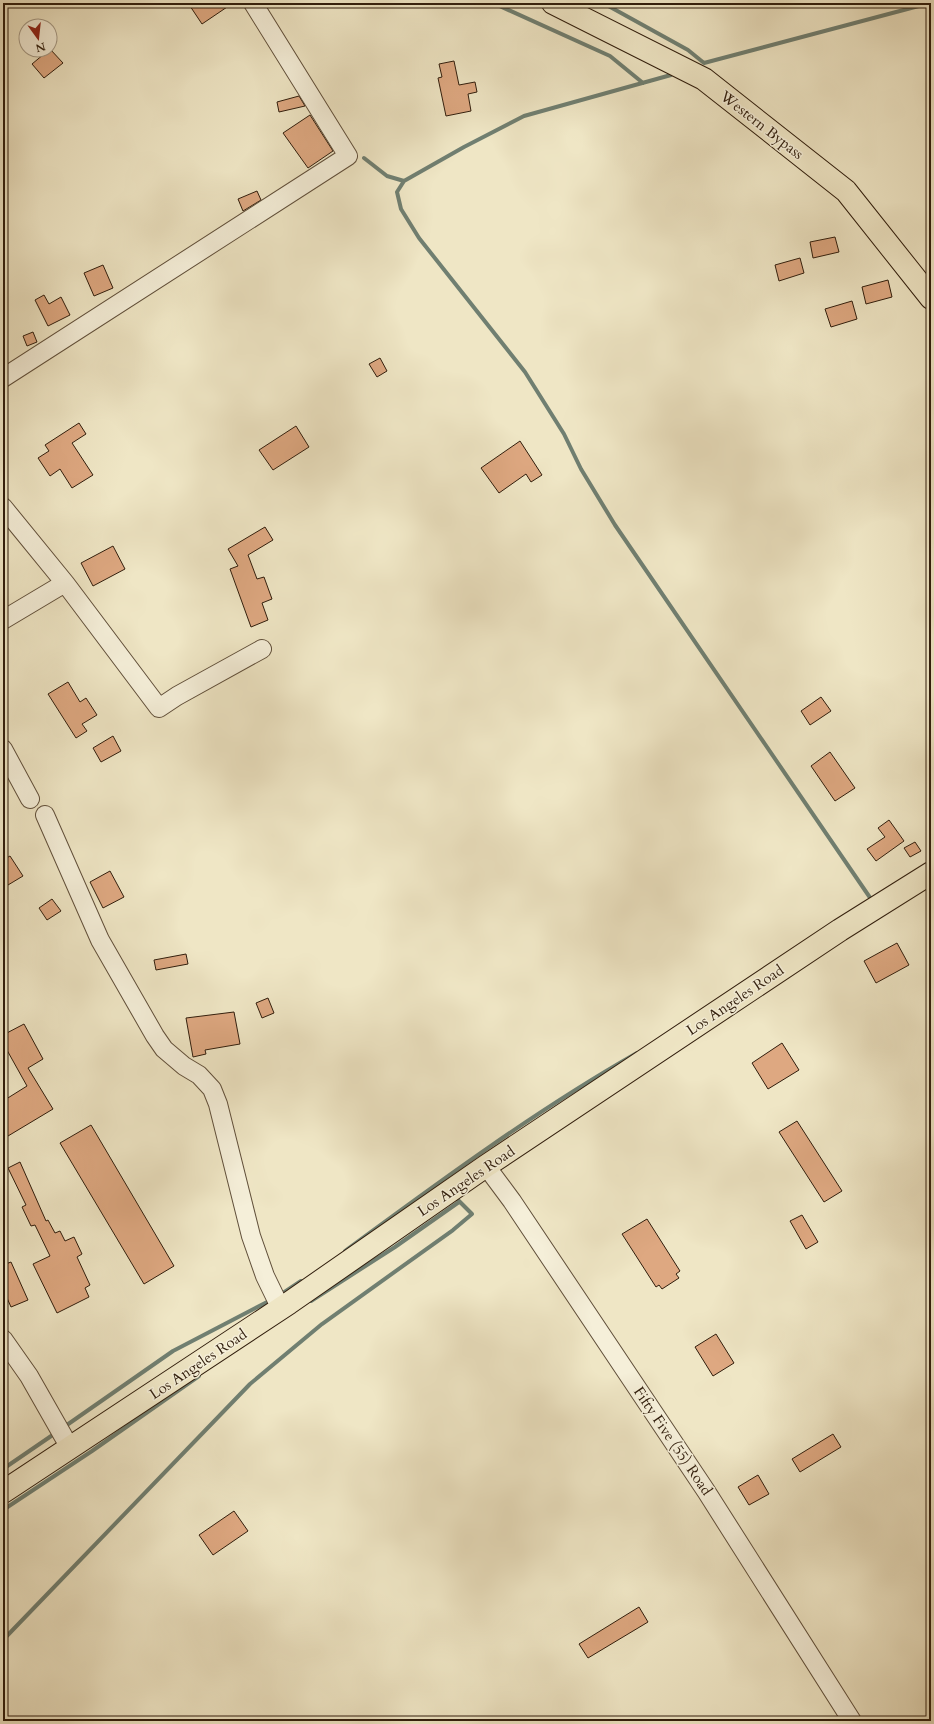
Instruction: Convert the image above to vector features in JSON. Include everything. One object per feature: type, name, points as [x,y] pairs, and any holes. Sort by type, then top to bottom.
[{"type":"main road","name":"Western Bypass","points":[[553,3],[704,79],[711,84],[846,191],[931,298]]},
{"type":"main road","name":"Los Angeles Road","points":[[3,1492],[281,1309],[486,1166],[840,930],[931,873]]},
{"type":"street","points":[[3,378],[348,156],[253,3]]},
{"type":"street","points":[[3,507],[65,583],[159,708],[177,696],[262,649]]},
{"type":"street","points":[[3,620],[65,583]]},
{"type":"street","points":[[3,749],[30,799]]},
{"type":"street","points":[[45,815],[100,940],[155,1036],[164,1049],[184,1066],[199,1075],[212,1090],[218,1104],[251,1236],[265,1276],[281,1309]]},
{"type":"street","name":"Fifty Five (55) Road","points":[[486,1166],[520,1213],[706,1490],[852,1721]]},
{"type":"street","points":[[3,1339],[29,1376],[70,1448]]},
{"type":"building","points":[[188,3],[233,3],[202,24]]},
{"type":"building","points":[[39,58],[58,58],[63,63],[44,78],[32,64]]},
{"type":"building","points":[[454,61],[459,85],[475,82],[477,92],[468,94],[471,111],[446,116],[438,78],[442,77],[439,64]]},
{"type":"building","points":[[299,96],[305,106],[279,112],[277,102]]},
{"type":"building","points":[[310,115],[333,151],[308,168],[283,133]]},
{"type":"building","points":[[257,191],[261,200],[243,211],[238,199]]},
{"type":"building","points":[[835,237],[839,252],[813,258],[810,242]]},
{"type":"building","points":[[800,258],[804,273],[779,281],[775,265]]},
{"type":"building","points":[[103,265],[113,288],[94,296],[84,273]]},
{"type":"building","points":[[888,280],[892,297],[866,304],[862,287]]},
{"type":"building","points":[[44,295],[49,304],[61,297],[70,315],[48,326],[35,300]]},
{"type":"building","points":[[852,301],[857,319],[831,327],[825,309]]},
{"type":"building","points":[[33,332],[37,342],[27,346],[23,336]]},
{"type":"building","points":[[380,358],[387,371],[377,377],[369,364]]},
{"type":"building","points":[[79,423],[86,434],[72,443],[93,475],[72,488],[60,469],[50,476],[38,458],[49,451],[45,445]]},
{"type":"building","points":[[296,426],[309,447],[273,470],[259,450]]},
{"type":"building","points":[[520,441],[542,475],[531,482],[526,474],[499,493],[481,468]]},
{"type":"building","points":[[265,527],[273,540],[248,555],[257,579],[264,577],[272,599],[262,603],[268,620],[251,627],[230,569],[238,566],[228,549]]},
{"type":"building","points":[[113,546],[125,569],[93,586],[81,563]]},
{"type":"building","points":[[68,682],[80,702],[86,698],[97,715],[82,724],[87,731],[76,738],[48,694]]},
{"type":"building","points":[[821,697],[831,711],[810,725],[801,711]]},
{"type":"building","points":[[113,736],[121,751],[101,762],[93,748]]},
{"type":"building","points":[[830,752],[855,788],[835,801],[811,766]]},
{"type":"building","points":[[889,820],[904,841],[876,861],[867,849],[885,837],[878,828]]},
{"type":"building","points":[[915,842],[921,851],[910,857],[904,848]]},
{"type":"building","points":[[10,856],[23,876],[3,888],[3,860]]},
{"type":"building","points":[[110,871],[124,897],[103,908],[90,882]]},
{"type":"building","points":[[52,899],[61,911],[47,920],[39,908]]},
{"type":"building","points":[[897,943],[909,965],[876,983],[864,961]]},
{"type":"building","points":[[186,954],[188,964],[156,970],[154,960]]},
{"type":"building","points":[[268,998],[274,1013],[262,1018],[256,1003]]},
{"type":"building","points":[[234,1012],[240,1044],[205,1050],[206,1054],[193,1057],[186,1018]]},
{"type":"building","points":[[24,1024],[43,1059],[28,1068],[53,1109],[3,1139],[3,1101],[27,1086],[3,1043],[3,1035]]},
{"type":"building","points":[[782,1043],[799,1070],[768,1089],[752,1063]]},
{"type":"building","points":[[797,1121],[842,1191],[824,1202],[779,1132]]},
{"type":"building","points":[[91,1125],[174,1266],[144,1284],[60,1143]]},
{"type":"building","points":[[20,1162],[46,1221],[48,1220],[55,1233],[60,1231],[65,1241],[74,1237],[82,1254],[77,1257],[90,1285],[85,1288],[89,1297],[57,1313],[33,1264],[50,1256],[35,1225],[31,1226],[22,1207],[26,1205],[8,1168]]},
{"type":"building","points":[[802,1215],[818,1242],[806,1249],[790,1221]]},
{"type":"building","points":[[647,1219],[680,1271],[676,1274],[679,1278],[662,1289],[659,1285],[656,1287],[622,1234]]},
{"type":"building","points":[[11,1262],[28,1300],[11,1307],[3,1289],[3,1265]]},
{"type":"building","points":[[716,1334],[734,1363],[713,1376],[695,1347]]},
{"type":"building","points":[[833,1434],[841,1447],[800,1472],[792,1459]]},
{"type":"building","points":[[758,1475],[769,1494],[749,1505],[738,1487]]},
{"type":"building","points":[[234,1511],[248,1531],[213,1555],[199,1535]]},
{"type":"building","points":[[639,1607],[648,1622],[588,1658],[579,1644]]},
{"type":"waterway","points":[[493,3],[610,56],[643,83]]},
{"type":"waterway","points":[[603,3],[688,50],[704,63],[930,3]]},
{"type":"waterway","points":[[364,158],[387,176],[404,181],[464,147],[524,116],[671,75]]},
{"type":"waterway","points":[[404,181],[397,192],[401,209],[419,238],[525,372],[564,434],[581,469],[615,525],[873,902]]},
{"type":"waterway","points":[[345,1251],[488,1148],[599,1075],[637,1053]]},
{"type":"waterway","points":[[3,1640],[250,1384],[322,1324],[453,1230],[472,1214],[454,1196]]},
{"type":"waterway","points":[[311,1301],[395,1247],[459,1202]]},
{"type":"waterway","points":[[280,1295],[301,1281]]},
{"type":"waterway","points":[[64,1427],[173,1351],[271,1300]]},
{"type":"waterway","points":[[3,1510],[92,1451],[199,1376]]},
{"type":"waterway","points":[[3,1469],[57,1432]]}]
